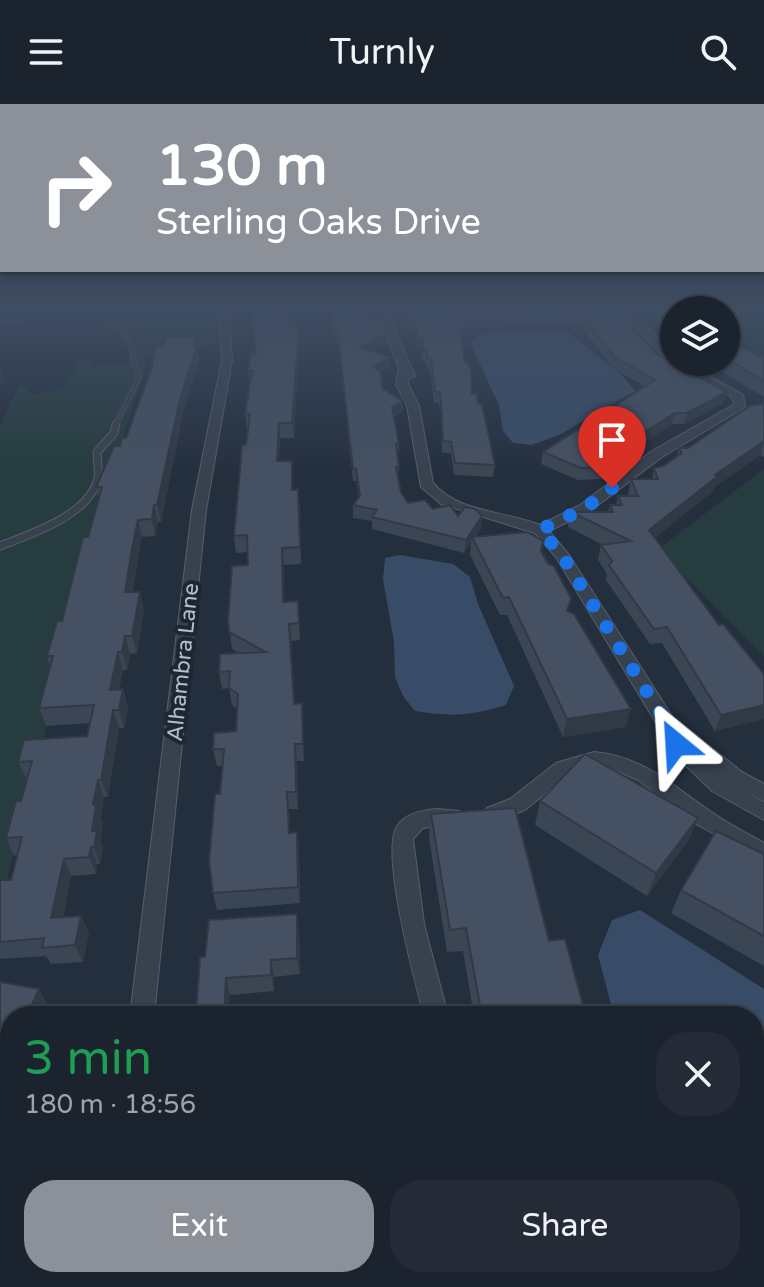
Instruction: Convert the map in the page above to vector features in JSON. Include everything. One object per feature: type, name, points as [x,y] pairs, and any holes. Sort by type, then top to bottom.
[{"type":"street","name":"Alhambra Lane","points":[[143,1006],[199,510],[226,364]]},
{"type":"street","points":[[402,364],[402,384],[412,401],[426,484],[431,492],[449,503],[503,516],[540,530],[562,555],[665,721],[755,795],[764,812]]},
{"type":"street","points":[[540,530],[585,508],[657,454],[741,405],[734,393],[701,376]]},
{"type":"street","points":[[434,1006],[413,924],[402,839],[407,827],[414,822],[511,810],[525,802],[562,767],[580,761],[604,761],[642,772],[718,827],[764,853]]},
{"type":"street","points":[[718,827],[755,795]]},
{"type":"lane","points":[[0,546],[60,523],[72,514],[95,486],[97,452],[113,434],[117,417],[139,378],[136,364]]},
{"type":"green space","points":[[79,364],[146,364],[83,570],[62,669],[0,906],[0,425],[20,384],[32,394],[52,390],[66,383]]},
{"type":"green space","points":[[764,469],[764,657],[658,549]]},
{"type":"water","points":[[480,364],[608,364],[635,391],[559,435],[531,445],[513,443],[503,431],[499,405]]},
{"type":"water","points":[[400,555],[453,564],[470,577],[478,604],[514,686],[506,705],[471,713],[439,714],[415,711],[403,696],[395,677],[394,642],[383,579],[385,558]]},
{"type":"water","points":[[640,910],[764,989],[764,1006],[611,1006],[598,955],[612,920]]},
{"type":"building","points":[[152,364],[191,364],[180,399],[157,505],[154,505],[152,519],[138,520],[132,549],[125,592],[140,592],[132,636],[125,636],[122,652],[118,652],[110,690],[123,689],[119,710],[113,710],[101,780],[98,780],[93,804],[96,806],[92,831],[97,831],[94,847],[91,847],[89,857],[64,859],[51,918],[81,916],[75,945],[42,948],[44,938],[0,942],[0,880],[11,880],[22,837],[6,838],[32,761],[18,762],[24,740],[87,736],[94,705],[39,708],[53,656],[47,656],[57,621],[62,621],[83,537],[88,537],[102,487],[96,487],[114,446],[120,446],[122,438],[126,438]]},
{"type":"building","points":[[249,364],[296,364],[292,423],[279,423],[277,461],[292,461],[292,490],[298,489],[300,547],[282,548],[283,602],[298,601],[299,623],[289,624],[294,704],[302,703],[303,744],[295,744],[296,792],[287,792],[289,833],[297,832],[298,887],[213,893],[209,861],[215,794],[220,794],[224,749],[213,749],[214,733],[236,731],[238,694],[229,688],[230,671],[219,672],[220,654],[266,652],[229,632],[228,620],[232,566],[248,565],[247,535],[234,536],[242,445],[246,445],[250,414],[245,414],[252,371],[248,371]]},
{"type":"building","points":[[341,364],[378,364],[373,367],[380,371],[383,389],[403,401],[392,407],[399,444],[396,444],[399,467],[396,467],[401,492],[408,503],[425,500],[433,509],[450,505],[458,516],[465,507],[475,509],[482,516],[466,540],[372,517],[377,510],[353,505],[360,496],[356,469],[353,469]]},
{"type":"building","points":[[432,364],[468,364],[471,368],[472,394],[477,394],[478,404],[482,404],[495,465],[455,463],[451,442],[443,441],[440,392],[435,392]]},
{"type":"building","points":[[628,364],[660,364],[660,376],[697,376],[727,392],[687,413],[675,413],[614,451],[598,451],[607,467],[581,468],[543,452],[655,380]]},
{"type":"building","points":[[740,364],[764,364],[764,381],[740,366]]},
{"type":"building","points":[[764,404],[764,441],[715,475],[718,476],[649,530],[719,625],[723,624],[764,674],[764,705],[721,715],[667,627],[654,629],[609,565],[612,561],[601,545],[631,541],[571,512],[613,512],[610,505],[622,505],[618,496],[638,496],[631,479],[658,479],[654,468],[663,466],[682,453],[679,448],[688,448],[750,406]]},
{"type":"building","points":[[527,532],[543,541],[541,551],[548,564],[554,566],[571,598],[567,611],[574,614],[631,709],[567,719],[509,597],[503,598],[472,537]]},
{"type":"building","points":[[585,754],[698,818],[656,873],[540,801]]},
{"type":"building","points":[[515,808],[549,941],[565,939],[583,1006],[480,1006],[466,928],[450,930],[431,814]]},
{"type":"building","points":[[716,831],[764,854],[764,936],[681,890]]},
{"type":"building","points":[[297,914],[297,958],[271,960],[271,975],[226,978],[225,1006],[197,1006],[200,957],[205,957],[209,920]]},
{"type":"building","points":[[0,982],[39,989],[31,1006],[0,1006]]},
{"type":"route","points":[[612,488],[585,508],[540,530],[546,533],[562,555],[665,721],[676,744]]}]
